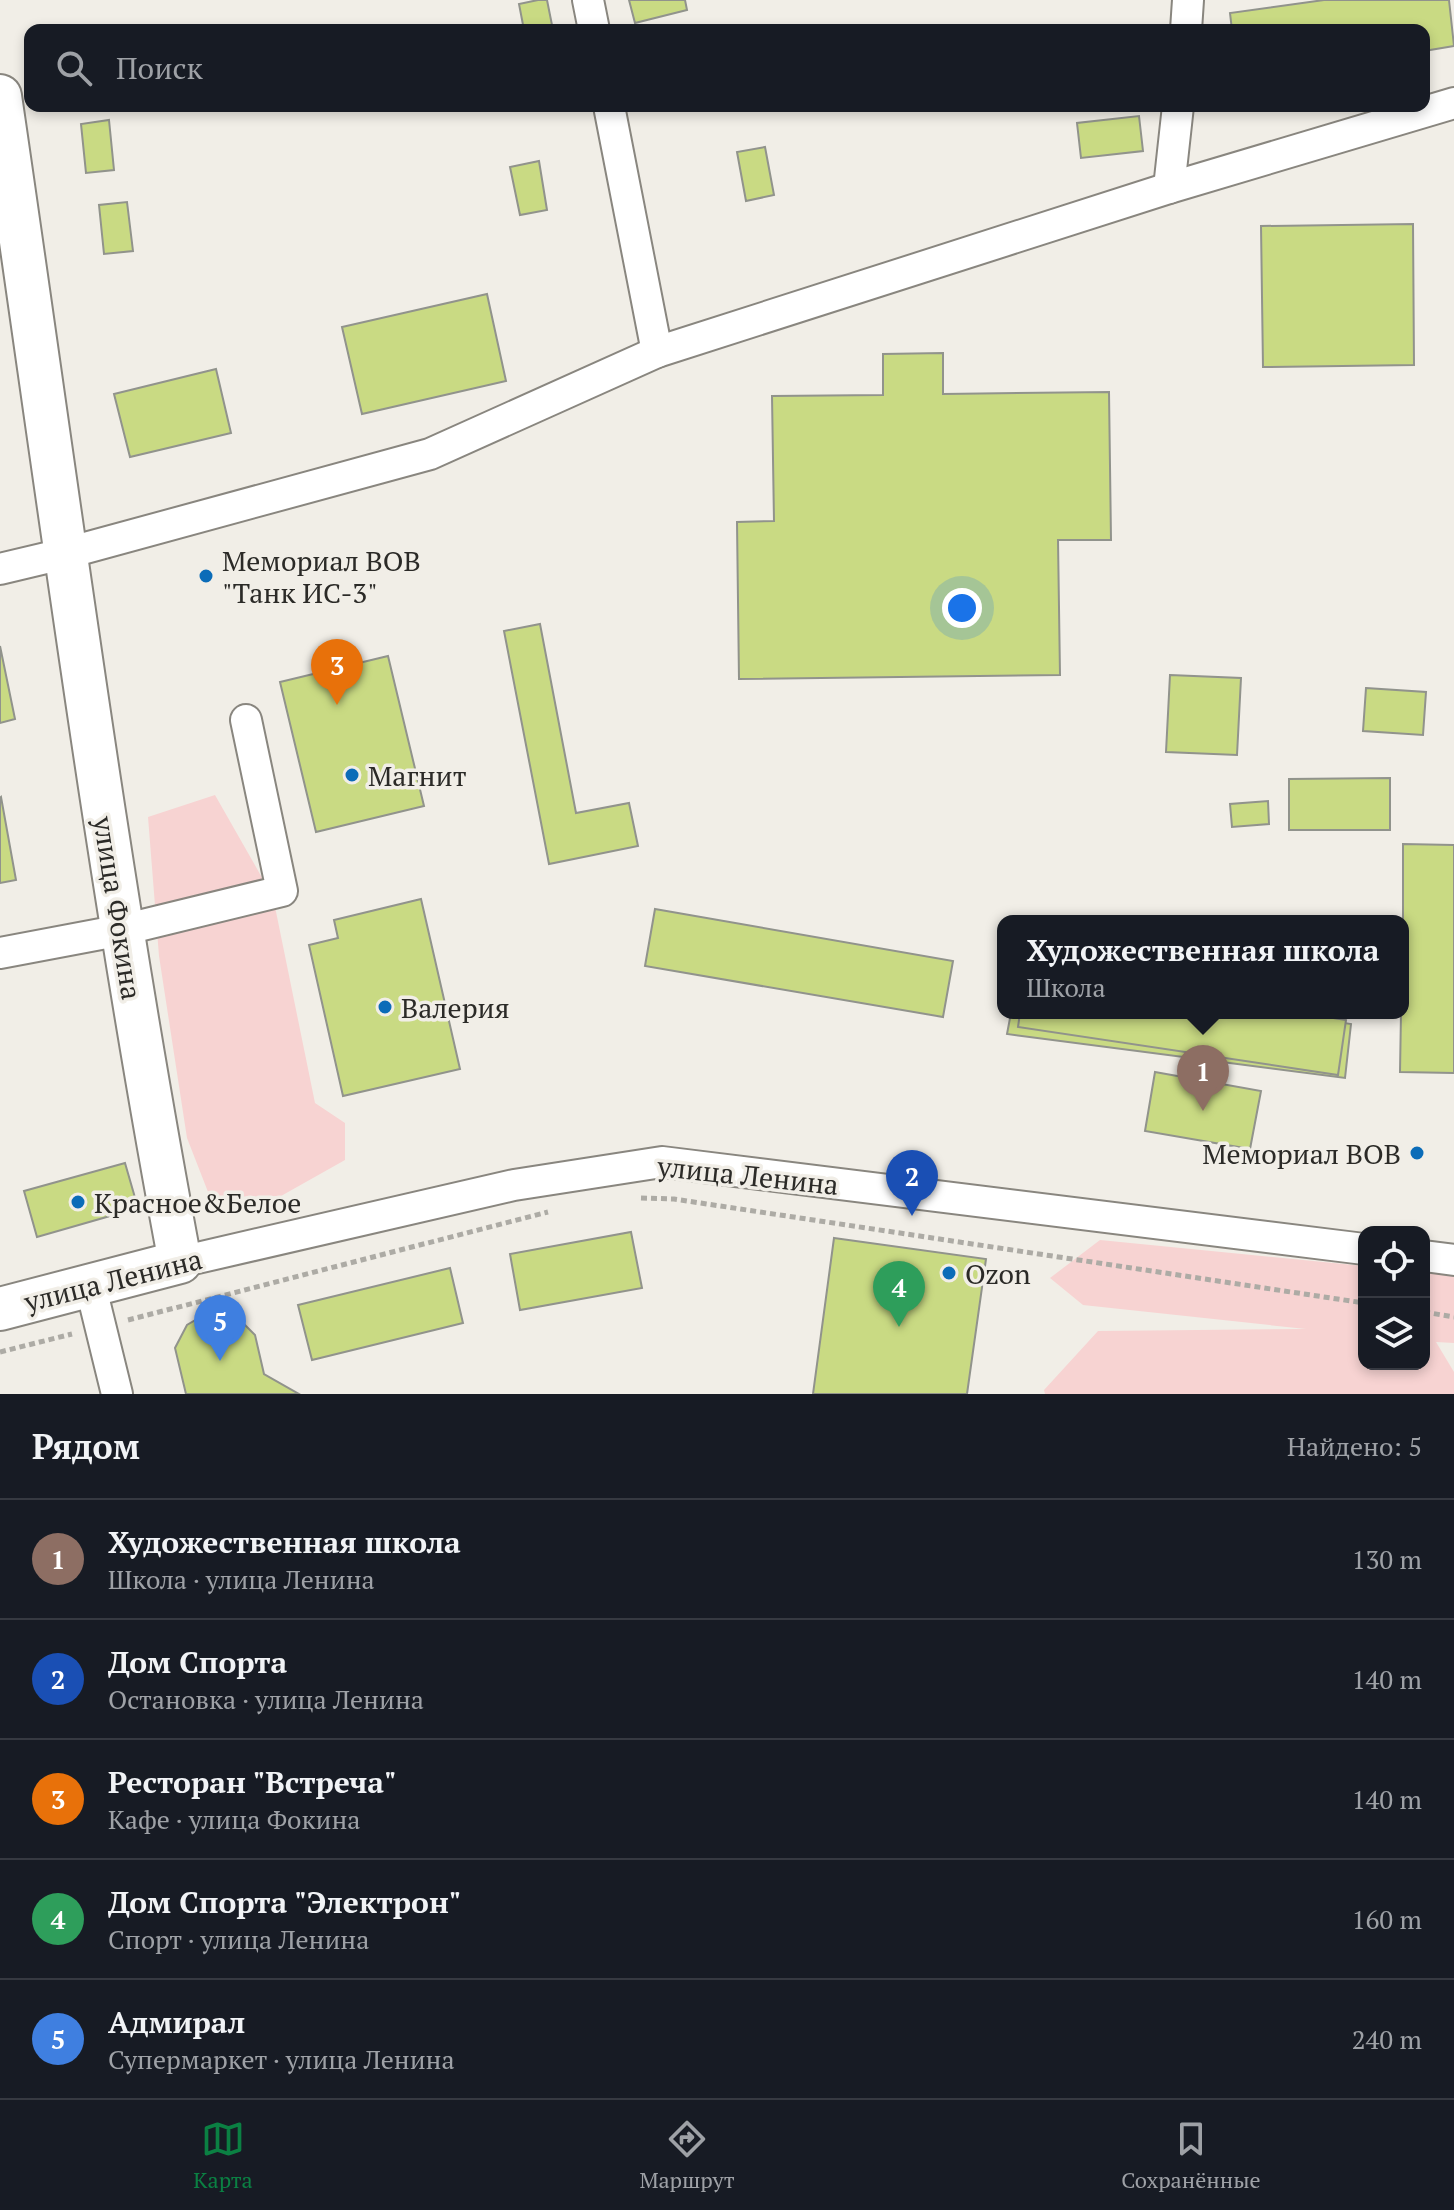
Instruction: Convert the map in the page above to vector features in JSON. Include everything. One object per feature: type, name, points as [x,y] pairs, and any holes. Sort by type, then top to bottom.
[{"type":"main road","name":"улица Фокина","points":[[0,96],[103,813],[151,1108],[180,1262]]},
{"type":"main road","name":"улица Ленина","points":[[0,1309],[180,1262]]},
{"type":"street","points":[[588,0],[593,24]]},
{"type":"street","points":[[1186,24],[1188,0]]},
{"type":"street","points":[[1430,110],[1454,103]]},
{"type":"street","points":[[610,112],[657,352]]},
{"type":"street","points":[[1169,188],[1177,112]]},
{"type":"street","points":[[0,569],[430,454],[657,352],[1169,188],[1424,112]]},
{"type":"street","points":[[0,953],[122,930],[282,891],[246,720]]},
{"type":"street","name":"улица Ленина","points":[[180,1262],[514,1185],[662,1162],[1358,1248]]},
{"type":"street","points":[[1430,1257],[1454,1260]]},
{"type":"street","points":[[90,1284],[117,1394]]},
{"type":"path","points":[[627,1199],[674,1199],[1358,1302]]},
{"type":"path","points":[[0,1352],[557,1210]]},
{"type":"path","points":[[1430,1313],[1454,1317]]},
{"type":"shaded area","points":[[215,795],[273,897],[315,1103],[345,1123],[345,1160],[281,1196],[210,1197],[187,1138],[159,956],[148,817]]},
{"type":"shaded area","points":[[1100,1240],[1358,1265],[1358,1370],[1430,1370],[1430,1273],[1454,1275],[1454,1343],[1436,1342],[1454,1372],[1454,1394],[1045,1394],[1044,1390],[1098,1331],[1306,1329],[1083,1305],[1050,1278]]},
{"type":"building","points":[[547,0],[552,24],[523,24],[519,4]]},
{"type":"building","points":[[629,0],[685,0],[687,10],[635,23]]},
{"type":"building","points":[[1324,0],[1449,0],[1454,46],[1430,50],[1430,24],[1231,24],[1230,13]]},
{"type":"building","points":[[1139,116],[1143,151],[1081,158],[1077,123]]},
{"type":"building","points":[[109,120],[114,170],[86,173],[81,124]]},
{"type":"building","points":[[765,147],[774,195],[746,201],[737,152]]},
{"type":"building","points":[[539,161],[547,210],[520,215],[510,167]]},
{"type":"building","points":[[127,202],[133,251],[104,254],[99,205]]},
{"type":"building","points":[[1413,224],[1414,365],[1263,367],[1261,226]]},
{"type":"building","points":[[487,294],[506,381],[362,414],[342,327]]},
{"type":"building","points":[[943,353],[943,394],[1109,392],[1111,540],[1058,540],[1060,675],[739,679],[737,522],[774,521],[772,396],[883,395],[883,354]]},
{"type":"building","points":[[216,369],[231,433],[130,457],[114,394]]},
{"type":"building","points":[[540,624],[576,813],[629,803],[638,846],[549,864],[504,631]]},
{"type":"building","points":[[0,646],[15,719],[0,723]]},
{"type":"building","points":[[388,656],[424,806],[316,832],[280,682]]},
{"type":"building","points":[[1170,675],[1241,678],[1237,755],[1166,752]]},
{"type":"building","points":[[1366,688],[1426,692],[1423,735],[1363,731]]},
{"type":"building","points":[[1390,778],[1390,830],[1289,830],[1289,779]]},
{"type":"building","points":[[0,798],[16,880],[0,883]]},
{"type":"building","points":[[1268,801],[1269,824],[1232,827],[1230,804]]},
{"type":"building","points":[[1403,844],[1454,845],[1454,1073],[1400,1072],[1401,1019],[1409,1019],[1409,915],[1403,915]]},
{"type":"building","name":"Валерия","points":[[421,899],[460,1069],[343,1096],[309,945],[338,938],[334,920]]},
{"type":"building","points":[[655,909],[953,961],[943,1017],[645,966]]},
{"type":"building","points":[[1010,1019],[1319,1019],[1351,1024],[1345,1078],[1007,1034]]},
{"type":"building","points":[[1019,1019],[1346,1020],[1338,1075],[1018,1027]]},
{"type":"building","points":[[1155,1072],[1261,1091],[1250,1149],[1145,1131]]},
{"type":"building","points":[[125,1163],[138,1208],[37,1237],[24,1191]]},
{"type":"building","points":[[631,1232],[642,1288],[520,1310],[510,1254]]},
{"type":"building","points":[[834,1238],[986,1259],[967,1394],[813,1394]]},
{"type":"building","points":[[450,1268],[463,1323],[312,1360],[298,1305]]},
{"type":"building","points":[[209,1312],[237,1317],[255,1335],[264,1374],[299,1394],[186,1394],[175,1348],[187,1325]]},
{"type":"place","name":"Мемориал ВОВ \"Танк ИС-3\"","points":[[206,576]]},
{"type":"place","name":"Ресторан \"Встреча\"","points":[[337,705]]},
{"type":"place","name":"Магнит","points":[[352,775]]},
{"type":"place","name":"Валерия","points":[[385,1007]]},
{"type":"place","name":"Художественная школа","points":[[1203,1111]]},
{"type":"place","name":"Мемориал ВОВ","points":[[1417,1153]]},
{"type":"place","name":"Красное&Белое","points":[[78,1202]]},
{"type":"place","name":"Дом Спорта","points":[[912,1216]]},
{"type":"place","name":"Ozon","points":[[949,1273]]},
{"type":"place","name":"Дом Спорта \"Электрон\"","points":[[899,1327]]},
{"type":"place","name":"Адмирал","points":[[220,1361]]}]
